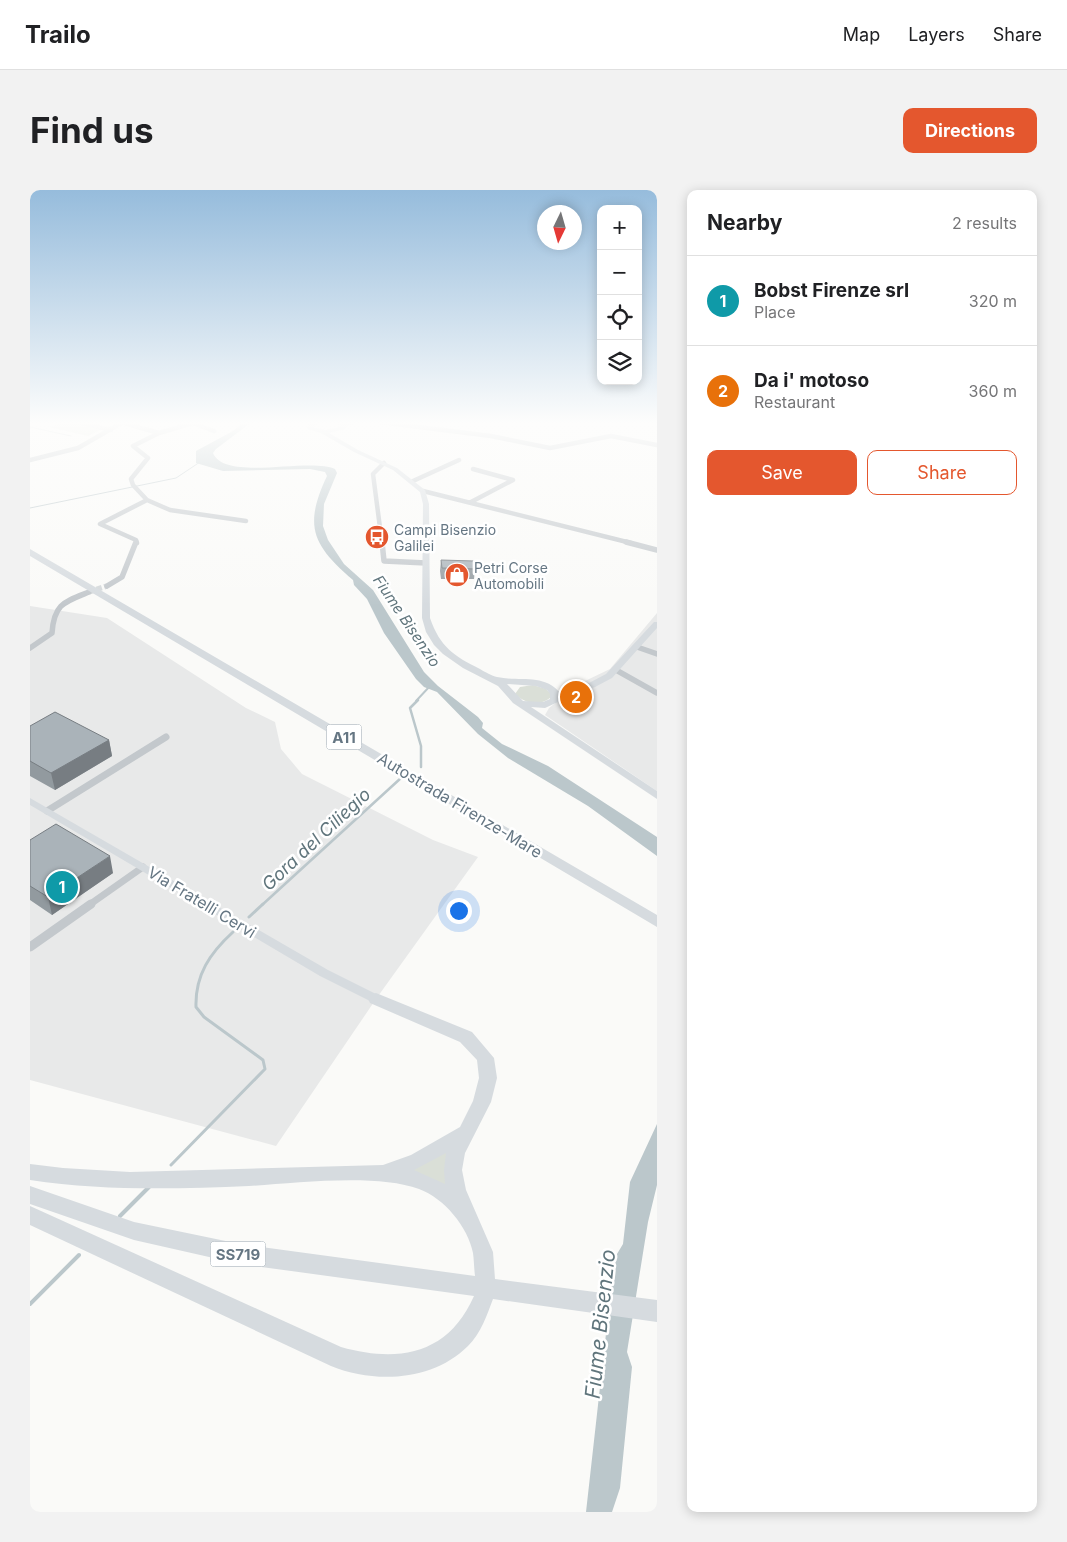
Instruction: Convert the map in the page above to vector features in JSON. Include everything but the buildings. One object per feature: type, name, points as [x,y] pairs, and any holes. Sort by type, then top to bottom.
[{"type":"highway","name":"Autostrada Firenze-Mare","points":[[30,546],[657,912]]},
{"type":"highway","name":"Autostrada Firenze-Mare","points":[[30,552],[657,922]]},
{"type":"highway","points":[[376,999],[466,1037],[485,1058],[488,1078],[482,1102],[464,1133],[456,1152],[453,1170],[456,1190],[483,1252],[486,1277]]},
{"type":"highway","points":[[381,1173],[417,1161],[464,1133]]},
{"type":"highway","points":[[30,1172],[72,1179],[113,1181],[381,1173],[409,1178],[436,1187],[460,1208],[471,1222]]},
{"type":"highway","name":"SS719","points":[[30,1195],[134,1231],[192,1245],[453,1284],[657,1311]]},
{"type":"highway","points":[[30,1215],[339,1358],[367,1366],[400,1366],[419,1363],[442,1352],[466,1331],[483,1299]]},
{"type":"main road","points":[[414,483],[423,491],[426,504],[426,618],[430,630],[444,650],[463,665],[500,683],[510,691],[513,699],[657,796]]},
{"type":"main road","points":[[477,673],[519,684],[534,683],[549,687],[555,692],[556,697],[553,702],[545,705],[522,704]]},
{"type":"main road","points":[[510,691],[519,684]]},
{"type":"main road","points":[[545,705],[542,712],[545,720]]},
{"type":"street","points":[[133,483],[147,500],[170,510],[246,521]]},
{"type":"street","points":[[374,483],[384,561],[426,563]]},
{"type":"street","points":[[471,502],[508,483]]},
{"type":"street","points":[[423,491],[657,550]]},
{"type":"street","points":[[108,586],[122,577],[136,545],[136,540],[100,524],[147,500]]},
{"type":"street","points":[[30,648],[52,633],[53,617],[60,606],[89,592]]},
{"type":"street","points":[[556,697],[603,680],[616,670],[657,624]]},
{"type":"street","points":[[637,647],[657,654]]},
{"type":"street","points":[[616,670],[657,693]]},
{"type":"street","points":[[549,687],[578,689]]},
{"type":"street","points":[[47,811],[166,737]]},
{"type":"street","name":"Via Fratelli Cervi","points":[[30,801],[324,973],[376,999]]},
{"type":"street","points":[[30,947],[143,867]]},
{"type":"shaded area","points":[[324,483],[333,483],[324,504],[323,526],[328,540],[344,564],[373,590],[424,672],[438,686],[478,717],[483,723],[482,728],[502,744],[548,766],[657,837],[657,856],[588,806],[508,758],[478,734],[437,692],[424,687],[416,679],[384,633],[367,599],[354,585],[353,580],[339,568],[321,545],[316,534],[314,522],[315,509]]},
{"type":"shaded area","points":[[30,606],[107,618],[246,708],[275,722],[281,749],[302,774],[433,840],[478,857],[376,999],[276,1146],[30,1080]]},
{"type":"shaded area","points":[[657,613],[657,791],[545,715],[549,708],[585,681],[610,669]]},
{"type":"shaded area","points":[[533,685],[546,689],[550,693],[550,698],[546,701],[532,703],[523,700],[515,694],[520,687]]},
{"type":"shaded area","points":[[657,1124],[657,1185],[648,1222],[627,1352],[632,1367],[620,1488],[612,1512],[586,1512],[611,1289],[617,1254],[623,1244],[630,1182]]},
{"type":"shaded area","points":[[446,1149],[450,1187],[407,1170]]},
{"type":"waterway","points":[[30,508],[153,483]]},
{"type":"waterway","name":"Gora del Ciliegio","points":[[416,701],[430,686]]},
{"type":"waterway","name":"Gora del Ciliegio","points":[[418,700],[410,708],[421,746],[421,767]]},
{"type":"waterway","name":"Gora del Ciliegio","points":[[262,905],[401,778]]},
{"type":"waterway","name":"Gora del Ciliegio","points":[[249,917],[263,904]]},
{"type":"waterway","name":"Gora del Ciliegio","points":[[171,1165],[265,1069],[263,1060],[204,1017],[196,1007],[196,995],[201,975],[217,948],[233,932]]},
{"type":"waterway","name":"Gora del Ciliegio","points":[[120,1216],[149,1187]]},
{"type":"waterway","name":"Gora del Ciliegio","points":[[30,1304],[79,1255]]},
{"type":"tunnel","points":[[89,592],[107,586]]},
{"type":"place","name":"Campi Bisenzio Galilei","points":[[377,537]]},
{"type":"place","name":"Petri Corse Automobili","points":[[457,575]]},
{"type":"place","name":"Da i' motoso","points":[[576,697]]},
{"type":"place","name":"Bobst Firenze srl","points":[[62,887]]},
{"type":"water label","name":"Fiume Bisenzio","points":[[407,621]]},
{"type":"water label","name":"Fiume Bisenzio","points":[[600,1324]]}]
